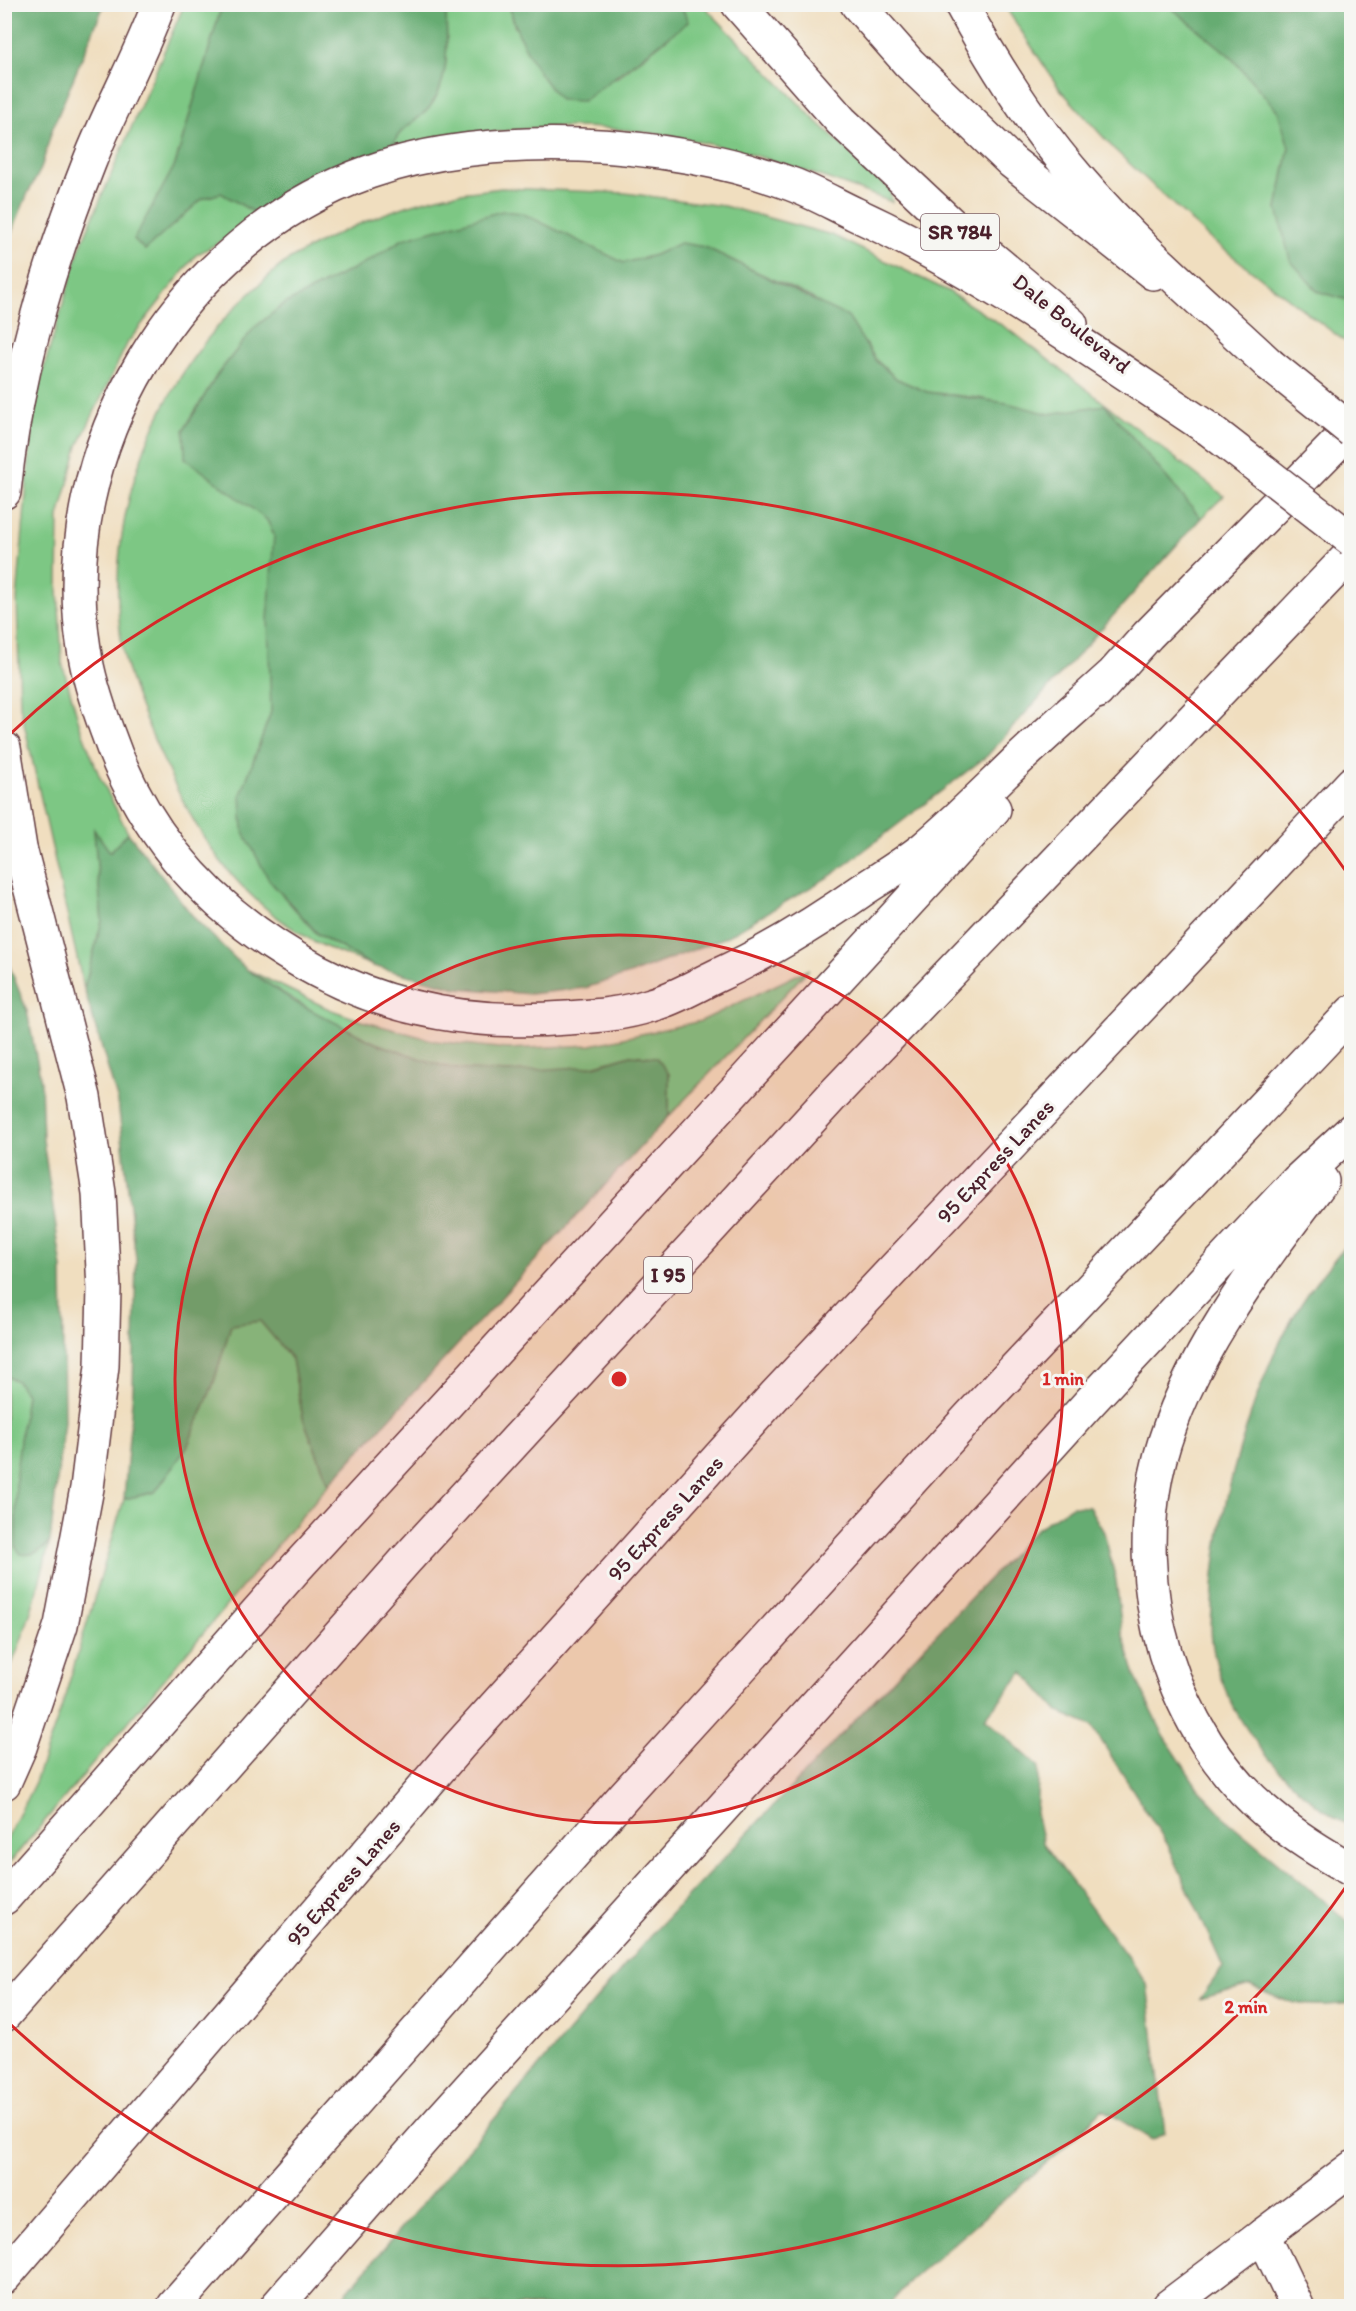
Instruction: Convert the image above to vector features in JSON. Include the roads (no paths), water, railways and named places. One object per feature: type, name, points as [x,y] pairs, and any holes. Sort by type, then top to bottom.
[{"type":"main road","points":[[4,492],[26,357],[53,257],[90,161],[159,4]]},
{"type":"main road","name":"Dale Boulevard","points":[[738,4],[841,121],[951,224],[1082,334],[1352,540]]},
{"type":"main road","points":[[4,1898],[296,1568],[961,846],[1148,635],[1352,430],[1012,162],[909,63],[857,4]]},
{"type":"main road","points":[[961,4],[978,35],[1039,127],[1077,177],[1132,236],[1270,365]]},
{"type":"main road","points":[[1112,675],[919,852],[813,924],[751,960],[654,1005],[602,1015],[535,1021],[468,1018],[403,1006],[342,984],[284,953],[231,915],[184,870],[135,795],[115,755],[93,692],[82,634],[79,586],[82,538],[93,479],[117,410],[144,356],[180,307],[222,262],[260,231],[312,197],[369,172],[436,154],[509,145],[582,144],[658,153],[724,165],[790,184],[910,239],[988,283],[1209,429]]},
{"type":"main road","name":"I 95","points":[[4,2015],[406,1560],[826,1102],[1352,553]]},
{"type":"main road","points":[[4,748],[20,848],[84,1097],[99,1193],[104,1289],[102,1366],[87,1488],[61,1625],[20,1747],[4,1783]]},
{"type":"main road","name":"95 Express Lanes","points":[[4,2277],[459,1746],[760,1412],[1352,783]]},
{"type":"main road","points":[[174,2307],[626,1794],[969,1417],[1352,1012]]},
{"type":"main road","points":[[277,2307],[440,2120],[1090,1402],[1298,1181],[1352,1130]]},
{"type":"main road","points":[[1352,1142],[1266,1256],[1216,1334],[1184,1394],[1160,1458],[1152,1503],[1149,1560],[1155,1618],[1170,1672],[1194,1723],[1226,1769],[1270,1816],[1314,1849],[1352,1869]]},
{"type":"main road","points":[[1169,2307],[1352,2168]]},
{"type":"main road","points":[[1263,2235],[1297,2307]]}]
